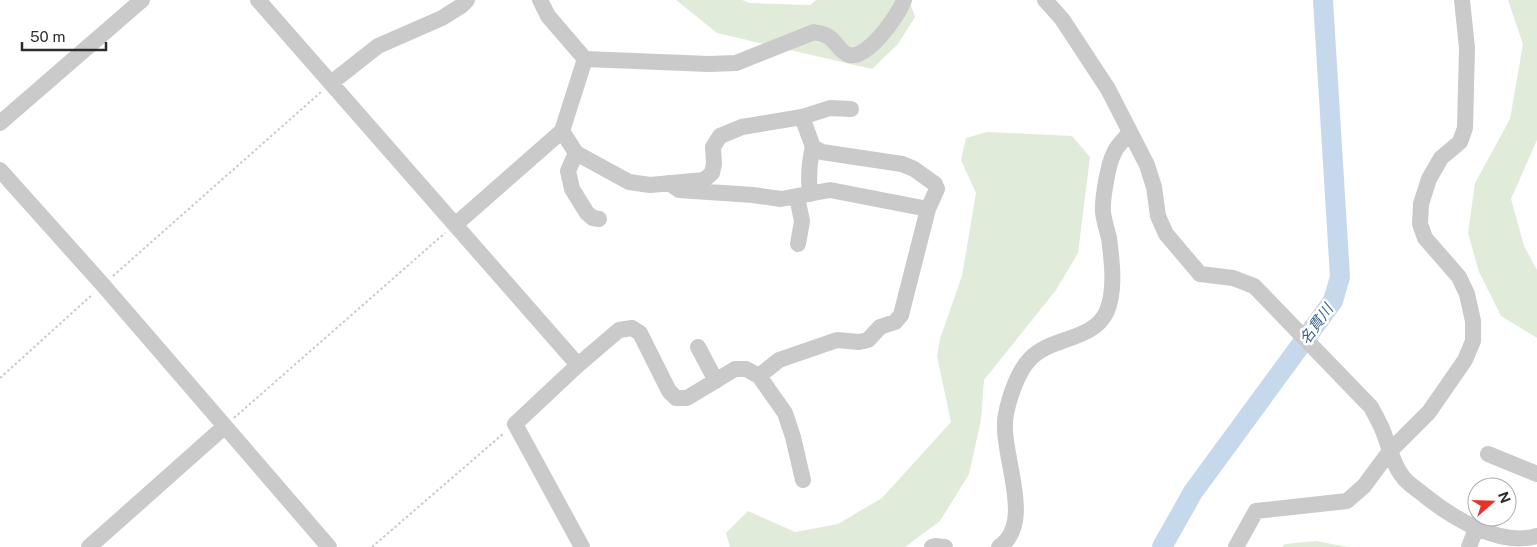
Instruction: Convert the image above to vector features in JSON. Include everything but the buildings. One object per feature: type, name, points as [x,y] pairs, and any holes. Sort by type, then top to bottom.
[{"type":"street","points":[[0,123],[142,0]]},
{"type":"street","points":[[258,0],[578,365]]},
{"type":"street","points":[[331,83],[378,46],[442,18],[467,0]]},
{"type":"street","points":[[540,0],[548,16],[585,59],[736,63],[814,32],[827,35],[846,54],[854,56],[873,44],[901,9],[904,0]]},
{"type":"street","points":[[1045,0],[1062,18],[1108,89],[1147,165],[1154,187],[1158,216],[1166,234],[1200,274],[1233,278],[1254,286],[1371,407],[1383,429],[1390,451],[1403,478],[1432,501],[1475,531],[1507,541],[1529,540],[1537,536]]},
{"type":"street","points":[[1236,547],[1256,511],[1347,501],[1364,486],[1390,451],[1430,412],[1465,360],[1472,341],[1473,321],[1467,294],[1459,277],[1425,238],[1420,224],[1421,204],[1429,179],[1441,158],[1460,142],[1465,128],[1467,48],[1462,0]]},
{"type":"street","points":[[455,225],[562,131],[585,59]]},
{"type":"street","points":[[562,131],[576,153],[629,182],[650,185],[704,180],[712,173],[714,164],[713,147],[720,136],[742,127],[802,117],[830,108],[851,109]]},
{"type":"street","points":[[798,244],[802,221],[803,195],[813,147],[802,117]]},
{"type":"street","points":[[999,547],[1006,542],[1013,529],[1016,512],[1015,491],[1004,432],[1006,414],[1018,377],[1030,359],[1046,347],[1091,330],[1105,314],[1110,302],[1113,274],[1109,238],[1103,211],[1107,177],[1114,153],[1130,132]]},
{"type":"street","points":[[760,376],[779,360],[837,340],[859,342],[868,340],[880,327],[895,322],[901,315],[928,209],[937,189],[935,184],[914,169],[902,164],[822,152],[813,147]]},
{"type":"street","points":[[576,153],[568,171],[572,189],[587,213],[593,218],[599,219]]},
{"type":"street","points":[[0,170],[103,285],[329,547]]},
{"type":"street","points":[[669,183],[679,190],[753,195],[780,200],[830,190],[928,209]]},
{"type":"street","points":[[582,547],[515,424],[578,365],[619,330],[632,328],[640,333],[669,391],[676,398],[686,398],[736,369],[746,369],[760,376],[785,412],[803,480]]},
{"type":"street","points":[[698,347],[716,381]]},
{"type":"street","points":[[88,547],[224,427]]},
{"type":"street","points":[[1488,454],[1537,474]]},
{"type":"street","points":[[1469,547],[1475,531]]},
{"type":"street","points":[[932,547],[945,547]]},
{"type":"path","points":[[0,378],[331,83]]},
{"type":"path","points":[[224,427],[455,225]]},
{"type":"path","points":[[372,547],[515,424]]},
{"type":"green space","points":[[676,0],[742,0],[750,3],[810,5],[816,0],[909,0],[915,17],[898,44],[872,69],[717,33]]},
{"type":"green space","points":[[1508,0],[1537,0],[1537,140],[1511,199],[1524,246],[1537,270],[1537,338],[1501,316],[1479,272],[1468,233],[1475,183],[1510,119],[1523,44]]},
{"type":"green space","points":[[987,132],[1072,136],[1090,157],[1078,253],[1056,290],[984,380],[981,420],[969,474],[940,521],[905,547],[730,547],[726,533],[748,511],[795,532],[838,524],[882,498],[951,422],[937,356],[940,339],[962,276],[976,193],[961,160],[966,138]]},
{"type":"green space","points":[[1316,541],[1348,547],[1282,547],[1285,544]]},
{"type":"waterway","name":"名貫川","points":[[1162,547],[1193,492],[1333,301],[1340,277],[1323,0]]}]
